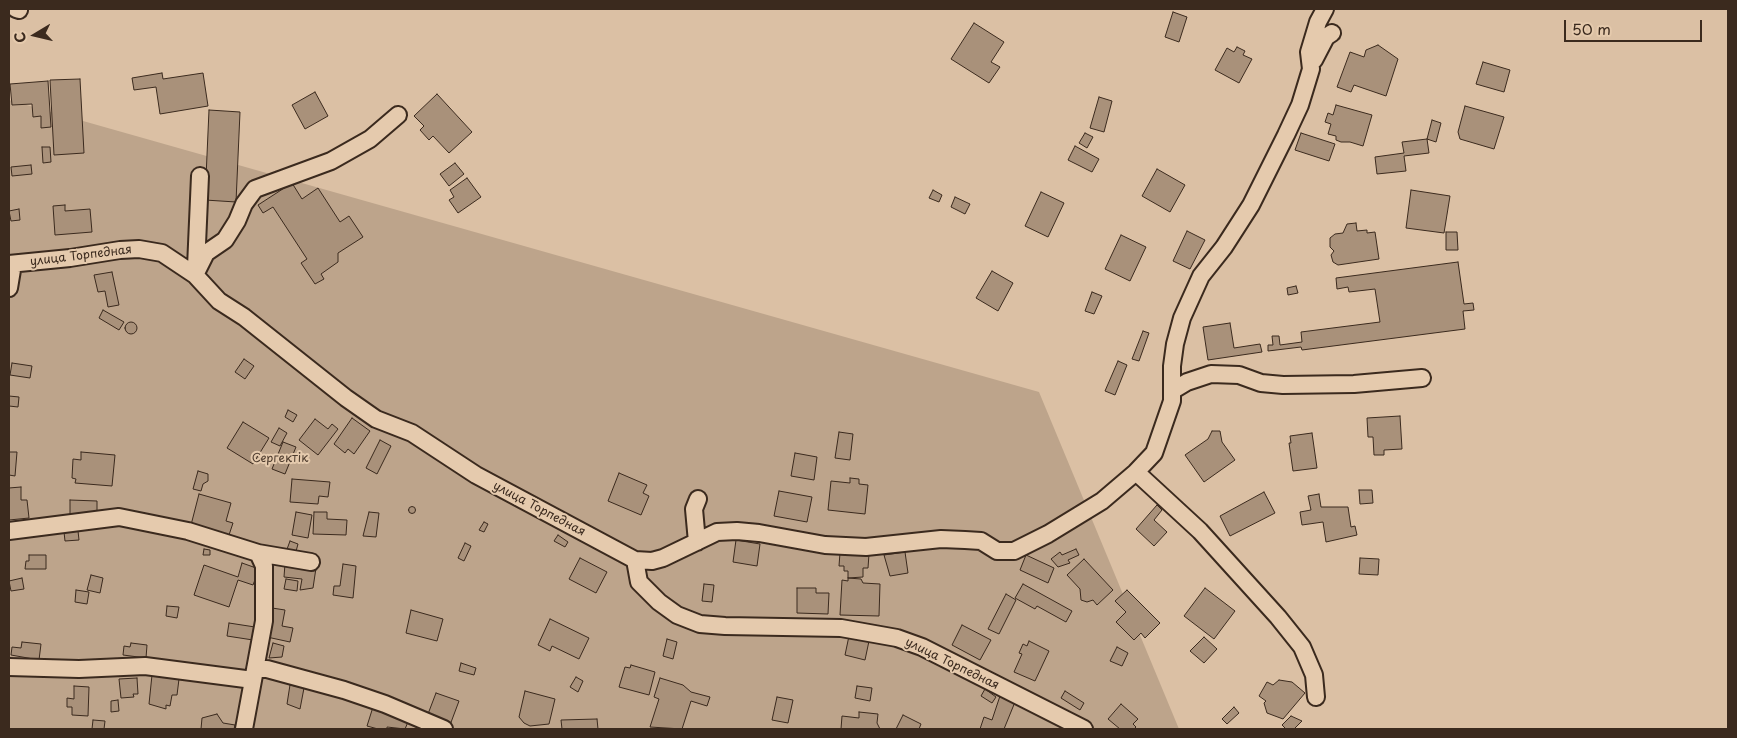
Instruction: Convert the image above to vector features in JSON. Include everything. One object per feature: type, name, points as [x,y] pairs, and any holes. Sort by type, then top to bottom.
[{"type":"street","points":[[1311,69],[1309,52],[1318,22],[1325,9]]},
{"type":"street","points":[[635,560],[652,561],[663,558],[717,532],[737,531],[866,548],[941,539],[980,541],[997,551],[1014,551],[1048,534],[1102,501],[1136,472],[1154,453],[1172,401],[1172,366],[1175,344],[1182,318],[1201,276],[1224,247],[1251,205],[1300,105],[1311,69],[1326,37],[1332,34]]},
{"type":"street","points":[[195,275],[206,253],[225,240],[237,221],[244,204],[255,189],[331,162],[370,139],[398,115]]},
{"type":"street","points":[[195,275],[200,176]]},
{"type":"street","name":"улица Торпедная","points":[[11,264],[139,249],[162,253],[195,275],[219,301],[244,317],[346,398],[376,419],[412,433],[476,475],[635,560],[639,582],[659,602],[676,615],[700,624],[841,628],[897,638],[922,647],[1084,729]]},
{"type":"street","points":[[9,288],[11,264]]},
{"type":"street","points":[[1172,391],[1187,382],[1211,374],[1239,375],[1261,383],[1283,385],[1354,384],[1422,378]]},
{"type":"street","points":[[1136,472],[1200,530],[1278,616],[1302,647],[1314,675],[1316,697]]},
{"type":"street","points":[[693,504],[697,542]]},
{"type":"street","points":[[9,531],[119,518],[188,531],[258,553],[311,562]]},
{"type":"street","points":[[244,729],[264,621],[264,566],[258,553]]},
{"type":"street","points":[[9,667],[79,669],[145,666],[254,674],[267,669],[344,690],[385,704],[444,729]]},
{"type":"green space","name":"Сергектік","points":[[9,100],[1039,392],[1179,729],[9,729]]},
{"type":"building","points":[[1173,12],[1187,17],[1179,42],[1165,37]]},
{"type":"building","points":[[974,23],[1004,42],[991,62],[1000,67],[989,83],[951,59]]},
{"type":"building","points":[[1378,45],[1398,59],[1386,96],[1354,85],[1351,92],[1337,87],[1350,52],[1364,57],[1366,50]]},
{"type":"building","points":[[1237,47],[1245,51],[1243,55],[1252,59],[1239,83],[1215,70],[1227,48],[1234,52]]},
{"type":"building","points":[[1483,62],[1510,70],[1504,92],[1476,84]]},
{"type":"building","points":[[162,73],[163,79],[203,73],[208,106],[160,114],[156,87],[134,90],[132,78]]},
{"type":"building","points":[[80,79],[84,153],[54,155],[50,80]]},
{"type":"building","points":[[48,81],[51,127],[41,128],[41,116],[33,117],[32,104],[12,105],[10,84]]},
{"type":"building","points":[[315,92],[328,116],[305,129],[292,105]]},
{"type":"building","points":[[437,94],[472,132],[449,153],[433,136],[429,140],[420,130],[424,126],[414,116]]},
{"type":"building","points":[[1099,97],[1112,101],[1104,132],[1090,128]]},
{"type":"building","points":[[1336,105],[1372,115],[1363,146],[1350,142],[1341,142],[1336,140],[1336,136],[1328,134],[1331,124],[1325,122],[1328,113],[1333,115]]},
{"type":"building","points":[[1465,106],[1504,117],[1494,149],[1460,139],[1458,132]]},
{"type":"building","points":[[209,110],[240,112],[236,202],[205,200]]},
{"type":"building","points":[[1432,120],[1441,123],[1436,142],[1427,139]]},
{"type":"building","points":[[1085,133],[1093,137],[1087,148],[1079,143]]},
{"type":"building","points":[[1301,133],[1335,144],[1329,161],[1295,150]]},
{"type":"building","points":[[1427,139],[1429,153],[1404,156],[1406,171],[1377,174],[1375,157],[1404,153],[1402,142]]},
{"type":"building","points":[[1075,146],[1099,159],[1092,172],[1068,160]]},
{"type":"building","points":[[42,147],[50,147],[51,162],[43,163]]},
{"type":"building","points":[[455,163],[464,174],[449,186],[440,174]]},
{"type":"building","points":[[31,165],[32,174],[12,176],[11,167]]},
{"type":"building","points":[[1157,169],[1185,185],[1170,212],[1142,196]]},
{"type":"building","points":[[467,178],[481,197],[458,213],[449,200],[454,197],[450,190]]},
{"type":"building","points":[[292,183],[302,199],[318,188],[340,222],[349,216],[363,237],[338,253],[338,262],[321,274],[324,279],[315,284],[301,263],[307,259],[273,207],[263,213],[258,205]]},
{"type":"building","points":[[933,190],[942,195],[939,202],[929,198]]},
{"type":"building","points":[[1411,190],[1450,196],[1444,233],[1406,228]]},
{"type":"building","points":[[1041,192],[1064,203],[1048,237],[1025,226]]},
{"type":"building","points":[[955,197],[970,204],[965,214],[951,207]]},
{"type":"building","points":[[65,205],[65,211],[90,209],[92,232],[55,235],[53,206]]},
{"type":"building","points":[[19,209],[20,220],[11,221],[9,211]]},
{"type":"building","points":[[1356,223],[1357,231],[1367,230],[1367,233],[1375,232],[1379,259],[1338,265],[1333,262],[1331,255],[1334,251],[1330,247],[1330,238],[1335,234],[1343,233],[1347,224]]},
{"type":"building","points":[[1187,231],[1205,240],[1190,269],[1173,261]]},
{"type":"building","points":[[1446,232],[1457,232],[1458,250],[1446,250]]},
{"type":"building","points":[[1121,235],[1146,247],[1130,281],[1105,269]]},
{"type":"building","points":[[1458,262],[1464,304],[1473,303],[1474,310],[1463,311],[1465,329],[1302,350],[1301,347],[1268,351],[1268,345],[1273,345],[1272,336],[1279,336],[1280,345],[1302,342],[1301,332],[1380,322],[1375,289],[1349,292],[1348,287],[1337,289],[1336,278]]},
{"type":"building","points":[[992,271],[1013,283],[998,311],[976,298]]},
{"type":"building","points":[[112,272],[119,305],[108,307],[105,291],[98,292],[94,275]]},
{"type":"building","points":[[1296,286],[1298,293],[1288,295],[1287,288]]},
{"type":"building","points":[[1092,292],[1102,296],[1094,314],[1085,311]]},
{"type":"building","points":[[103,310],[124,322],[119,330],[99,318]]},
{"type":"building","points":[[133,322],[136,323],[136,333],[129,334],[126,333],[125,326],[126,323]]},
{"type":"building","points":[[1230,323],[1234,348],[1260,344],[1262,352],[1208,360],[1203,327]]},
{"type":"building","points":[[1143,331],[1149,333],[1139,361],[1132,359]]},
{"type":"building","points":[[244,359],[254,366],[245,379],[235,372]]},
{"type":"building","points":[[1118,361],[1127,365],[1115,395],[1105,391]]},
{"type":"building","points":[[12,363],[32,366],[30,378],[10,375]]},
{"type":"building","points":[[9,396],[19,397],[18,407],[9,406]]},
{"type":"building","points":[[288,410],[297,415],[293,422],[285,417]]},
{"type":"building","points":[[1400,416],[1402,449],[1384,450],[1384,455],[1374,455],[1373,437],[1368,437],[1367,418]]},
{"type":"building","points":[[352,418],[370,431],[354,454],[348,449],[345,453],[334,444]]},
{"type":"building","points":[[315,419],[328,429],[332,424],[338,429],[318,455],[299,440]]},
{"type":"building","points":[[243,422],[269,438],[253,464],[227,448]]},
{"type":"building","points":[[279,428],[287,433],[280,446],[271,442]]},
{"type":"building","points":[[1212,431],[1220,431],[1222,442],[1235,460],[1204,482],[1185,455],[1208,439]]},
{"type":"building","points":[[839,432],[853,434],[850,460],[835,458]]},
{"type":"building","points":[[1312,433],[1317,468],[1293,471],[1289,443],[1291,443],[1290,436]]},
{"type":"building","points":[[380,440],[391,446],[377,474],[366,468]]},
{"type":"building","points":[[283,442],[296,447],[285,474],[272,469]]},
{"type":"building","points":[[9,452],[17,452],[15,476],[9,475]]},
{"type":"building","points":[[81,452],[115,455],[112,486],[75,483],[76,479],[72,478],[73,459],[81,460]]},
{"type":"building","points":[[795,453],[817,457],[814,480],[791,476]]},
{"type":"building","points":[[198,471],[208,474],[208,481],[203,484],[201,491],[193,489]]},
{"type":"building","points":[[619,473],[647,485],[643,493],[649,496],[641,515],[608,501]]},
{"type":"building","points":[[850,478],[859,479],[859,484],[868,485],[865,514],[828,510],[831,481],[850,483]]},
{"type":"building","points":[[292,479],[330,482],[328,497],[319,496],[318,504],[290,502]]},
{"type":"building","points":[[21,487],[21,500],[27,500],[29,518],[9,520],[9,488]]},
{"type":"building","points":[[1359,490],[1372,490],[1373,503],[1360,504]]},
{"type":"building","points":[[779,491],[812,497],[807,522],[774,516]]},
{"type":"building","points":[[1264,492],[1275,513],[1230,536],[1220,516]]},
{"type":"building","points":[[199,494],[231,503],[226,521],[233,523],[229,535],[191,525]]},
{"type":"building","points":[[1319,494],[1321,507],[1348,507],[1351,527],[1355,526],[1357,535],[1326,542],[1323,522],[1302,525],[1300,512],[1311,510],[1308,496]]},
{"type":"building","points":[[70,500],[97,501],[97,516],[70,516]]},
{"type":"building","points":[[1157,505],[1162,510],[1154,520],[1167,532],[1154,546],[1136,529]]},
{"type":"building","points":[[412,507],[415,510],[412,513],[409,510]]},
{"type":"building","points":[[296,512],[312,515],[308,538],[292,535]]},
{"type":"building","points":[[314,512],[327,512],[327,519],[347,520],[346,535],[313,534]]},
{"type":"building","points":[[369,512],[379,513],[376,537],[363,536]]},
{"type":"building","points":[[484,522],[488,524],[484,532],[479,530]]},
{"type":"building","points":[[78,531],[79,540],[65,541],[64,532]]},
{"type":"building","points":[[558,535],[568,542],[565,547],[554,541]]},
{"type":"building","points":[[736,540],[760,544],[757,566],[733,562]]},
{"type":"building","points":[[290,541],[298,544],[295,555],[286,552]]},
{"type":"building","points":[[465,543],[471,546],[464,561],[458,558]]},
{"type":"building","points":[[204,549],[210,550],[210,555],[203,555]]},
{"type":"building","points":[[1076,549],[1079,555],[1068,560],[1070,563],[1058,567],[1051,559],[1060,552],[1062,555]]},
{"type":"building","points":[[905,552],[908,573],[890,576],[884,555]]},
{"type":"building","points":[[840,553],[869,554],[868,568],[863,568],[863,577],[848,578],[848,571],[844,571],[844,566],[839,566]]},
{"type":"building","points":[[29,555],[46,555],[46,569],[25,569],[26,561],[29,561]]},
{"type":"building","points":[[1026,555],[1054,568],[1048,583],[1020,570]]},
{"type":"building","points":[[580,558],[607,572],[596,593],[569,579]]},
{"type":"building","points":[[1360,558],[1379,559],[1378,575],[1359,574]]},
{"type":"building","points":[[1084,559],[1113,590],[1097,605],[1093,600],[1087,602],[1081,600],[1080,589],[1067,575]]},
{"type":"building","points":[[242,563],[259,569],[253,585],[238,580],[229,607],[194,595],[204,565],[238,577]]},
{"type":"building","points":[[285,564],[316,568],[313,588],[300,590],[302,579],[284,577]]},
{"type":"building","points":[[343,564],[356,566],[353,598],[333,595],[334,586],[340,586]]},
{"type":"building","points":[[91,575],[103,578],[100,593],[87,590]]},
{"type":"building","points":[[22,578],[24,589],[11,591],[9,581]]},
{"type":"building","points":[[848,578],[861,579],[863,583],[880,584],[879,616],[840,615],[842,580],[848,581]]},
{"type":"building","points":[[286,579],[298,581],[297,591],[284,589]]},
{"type":"building","points":[[704,584],[714,585],[712,602],[702,601]]},
{"type":"building","points":[[1023,584],[1072,611],[1066,622],[1037,606],[1035,609],[1015,598]]},
{"type":"building","points":[[797,588],[816,588],[816,593],[829,593],[828,614],[797,613]]},
{"type":"building","points":[[1205,588],[1235,611],[1214,639],[1184,616]]},
{"type":"building","points":[[76,590],[89,592],[87,604],[75,602]]},
{"type":"building","points":[[1127,590],[1160,623],[1145,638],[1141,633],[1134,640],[1116,622],[1126,612],[1115,601]]},
{"type":"building","points":[[1006,594],[1016,600],[999,634],[988,629]]},
{"type":"building","points":[[167,606],[179,607],[177,618],[166,616]]},
{"type":"building","points":[[272,608],[285,610],[282,626],[293,628],[290,642],[267,637]]},
{"type":"building","points":[[411,610],[443,619],[437,641],[406,633]]},
{"type":"building","points":[[550,619],[589,638],[579,659],[552,646],[550,651],[538,645]]},
{"type":"building","points":[[229,623],[255,627],[253,640],[227,636]]},
{"type":"building","points":[[962,625],[991,640],[980,660],[952,645]]},
{"type":"building","points":[[849,636],[869,641],[865,660],[845,655]]},
{"type":"building","points":[[1204,637],[1217,649],[1204,663],[1190,651]]},
{"type":"building","points":[[667,639],[677,642],[673,659],[663,656]]},
{"type":"building","points":[[1029,641],[1049,651],[1035,681],[1014,672],[1022,654],[1019,653],[1023,644],[1027,646]]},
{"type":"building","points":[[22,642],[41,644],[39,660],[11,655],[12,647],[21,648]]},
{"type":"building","points":[[131,643],[147,645],[146,658],[123,655],[124,646],[130,647]]},
{"type":"building","points":[[273,643],[284,646],[282,657],[269,658]]},
{"type":"building","points":[[1117,647],[1128,653],[1122,666],[1110,661]]},
{"type":"building","points":[[461,663],[476,668],[474,675],[459,671]]},
{"type":"building","points":[[631,665],[655,672],[649,695],[619,687],[625,667],[630,668]]},
{"type":"building","points":[[152,675],[179,679],[177,695],[172,695],[170,706],[166,705],[166,709],[149,704]]},
{"type":"building","points":[[576,677],[583,681],[578,692],[570,687]]},
{"type":"building","points":[[137,678],[138,694],[133,694],[134,697],[121,698],[119,679]]},
{"type":"building","points":[[660,678],[683,685],[691,692],[710,697],[707,706],[691,701],[682,729],[650,727],[659,699],[654,697]]},
{"type":"building","points":[[1279,680],[1292,682],[1305,693],[1283,719],[1267,713],[1264,703],[1266,701],[1259,696],[1267,682],[1273,685]]},
{"type":"building","points":[[290,685],[304,688],[300,709],[287,704]]},
{"type":"building","points":[[74,686],[89,687],[88,716],[72,715],[72,707],[67,707],[67,698],[74,699]]},
{"type":"building","points":[[857,686],[872,688],[870,701],[855,698]]},
{"type":"building","points":[[985,689],[996,697],[992,703],[981,696]]},
{"type":"building","points":[[525,691],[555,699],[549,724],[530,726],[519,717]]},
{"type":"building","points":[[1065,691],[1084,703],[1080,710],[1061,698]]},
{"type":"building","points":[[436,693],[459,701],[450,725],[436,721],[438,717],[428,714]]},
{"type":"building","points":[[1000,696],[1015,702],[1004,729],[980,729],[984,717],[992,720]]},
{"type":"building","points":[[777,697],[793,700],[788,723],[772,720]]},
{"type":"building","points":[[118,700],[119,711],[111,712],[111,701]]},
{"type":"building","points":[[1121,704],[1138,719],[1133,724],[1136,727],[1134,729],[1120,729],[1108,719]]},
{"type":"building","points":[[373,707],[397,715],[396,718],[408,722],[405,729],[387,727],[387,729],[378,729],[367,726]]},
{"type":"building","points":[[1234,707],[1239,713],[1227,724],[1222,719]]},
{"type":"building","points":[[859,712],[878,714],[877,723],[880,729],[841,729],[842,716],[859,718]]},
{"type":"building","points":[[217,714],[223,723],[235,725],[234,729],[201,729],[202,718]]},
{"type":"building","points":[[903,715],[921,724],[919,729],[896,729]]},
{"type":"building","points":[[1291,716],[1302,721],[1294,729],[1286,729],[1282,725]]},
{"type":"building","points":[[597,719],[598,729],[562,729],[561,720]]},
{"type":"building","points":[[93,720],[105,721],[104,729],[92,729]]}]
